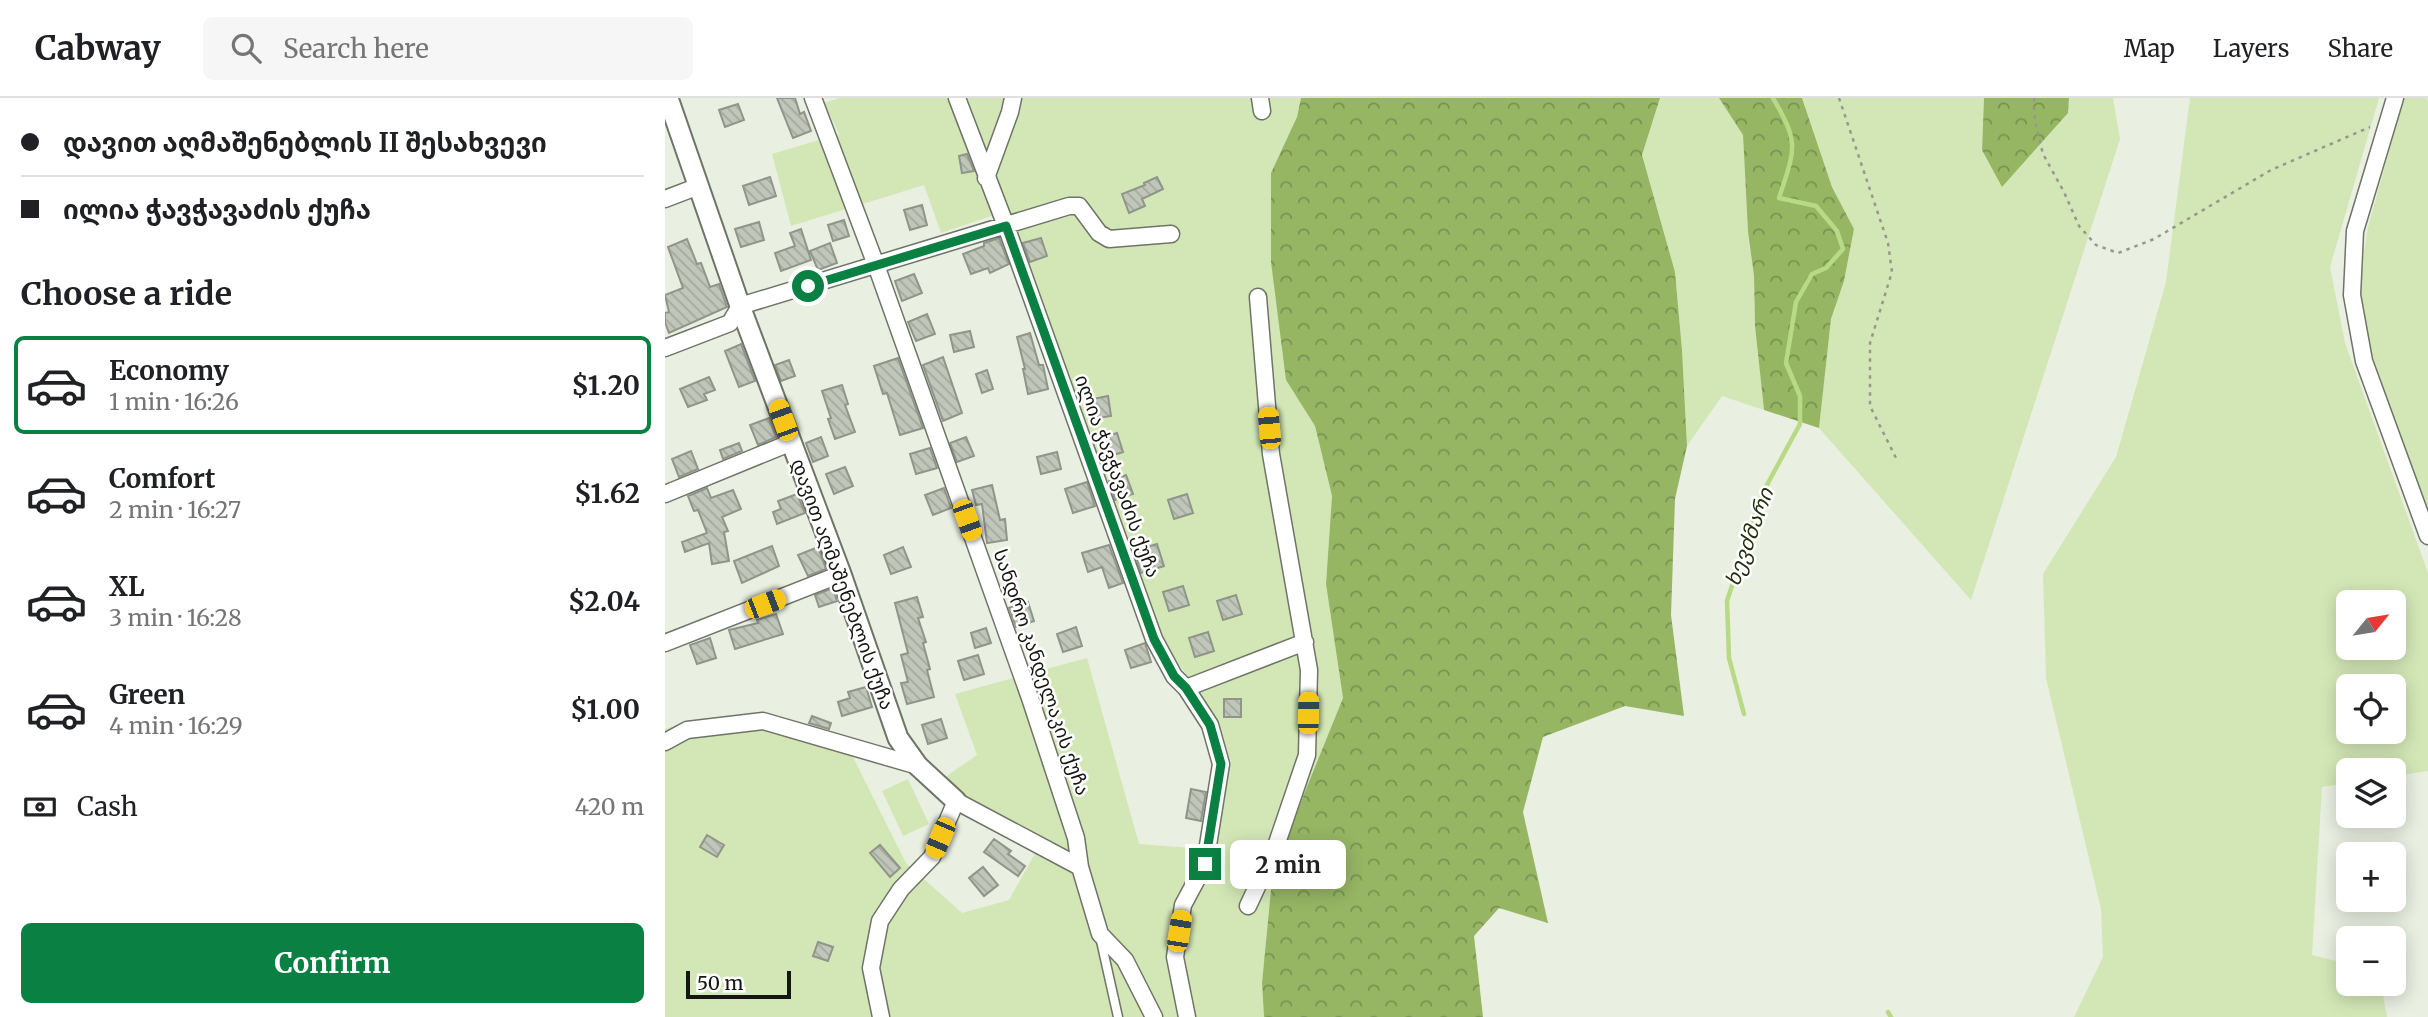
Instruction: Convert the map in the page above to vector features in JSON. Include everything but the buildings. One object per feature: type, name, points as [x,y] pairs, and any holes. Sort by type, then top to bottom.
[{"type":"street","name":"დავით აღმაშენებლის ქუჩა","points":[[668,98],[740,306],[841,574],[898,738],[918,766],[956,801],[1080,867]]},
{"type":"street","name":"სანდრო კანდელაკის ქუჩა","points":[[813,98],[876,265],[1030,698],[1076,838],[1080,867],[1100,934]]},
{"type":"street","name":"ილია ჭავჭავაძის ქუჩა","points":[[957,98],[1006,226],[1154,639],[1174,676],[1186,688],[1210,725],[1221,764],[1205,864],[1183,905],[1175,957],[1187,1017]]},
{"type":"street","points":[[986,177],[1013,98]]},
{"type":"street","points":[[2395,98],[2355,231],[2352,295],[2364,361],[2428,537]]},
{"type":"street","points":[[665,199],[699,186]]},
{"type":"street","points":[[665,348],[730,324],[740,306],[1069,206],[1079,206],[1099,233],[1109,239],[1171,234]]},
{"type":"street","points":[[1248,906],[1276,846],[1307,755],[1309,670],[1271,454],[1258,297]]},
{"type":"street","points":[[665,494],[792,442]]},
{"type":"street","points":[[665,643],[841,574]]},
{"type":"street","points":[[1186,688],[1305,642]]},
{"type":"street","points":[[665,742],[687,730],[763,721],[918,766]]},
{"type":"street","points":[[881,1017],[871,968],[880,921],[901,888],[932,856],[956,801]]},
{"type":"street","points":[[1100,934],[1125,960],[1154,1017]]},
{"type":"lane","points":[[1100,934],[1118,1017]]},
{"type":"path","points":[[1839,98],[1888,243],[1892,272],[1870,343],[1870,406],[1882,436],[1896,458]]},
{"type":"path","points":[[2034,98],[2035,122],[2043,154],[2079,226],[2096,245],[2118,253],[2154,239],[2271,170],[2390,118]]},
{"type":"green space","points":[[839,98],[1301,98],[1297,117],[1286,380],[1315,426],[1332,496],[1326,584],[1343,698],[1272,879],[1262,983],[1264,1017],[665,1017],[665,729],[690,720],[775,728],[848,747],[906,863],[962,913],[1009,900],[1043,839],[960,800],[941,780],[977,755],[955,694],[1087,658],[1139,844],[1216,850],[1231,761],[1202,694],[1165,647],[1009,210],[941,233],[924,185],[791,226],[772,154],[839,134],[824,103]]},
{"type":"green space","points":[[1301,98],[1660,98],[1642,155],[1675,272],[1682,350],[1687,446],[1675,499],[1671,615],[1684,716],[1625,706],[1543,737],[1523,812],[1548,923],[1499,908],[1474,936],[1483,1017],[1264,1017],[1262,983],[1272,879],[1343,698],[1326,584],[1332,496],[1315,426],[1286,380],[1271,262],[1271,173],[1297,117]]},
{"type":"green space","points":[[1660,98],[1719,98],[1743,135],[1748,232],[1754,276],[1755,326],[1764,410],[1722,396],[1687,446],[1675,272],[1642,155]]},
{"type":"green space","points":[[1719,98],[1802,98],[1832,187],[1854,229],[1844,281],[1831,319],[1819,428],[1764,410],[1755,326],[1754,276],[1748,232],[1743,135]]},
{"type":"green space","points":[[1802,98],[1984,98],[1982,150],[2068,113],[2069,98],[2113,98],[2120,139],[1971,600],[1819,428],[1831,319],[1844,281],[1854,229],[1832,187]]},
{"type":"green space","points":[[1984,98],[2069,98],[2068,113],[2002,187],[1982,150]]},
{"type":"green space","points":[[2190,98],[2379,98],[2330,267],[2345,343],[2428,573],[2428,771],[2406,774],[2406,758],[2336,758],[2336,785],[2322,787],[2312,955],[2336,961],[2336,996],[2383,996],[2387,1017],[2074,1017],[2103,957],[2101,909],[2046,678],[2043,574],[2116,457],[2166,282]]},
{"type":"green space","points":[[2404,98],[2427,98],[2428,101],[2428,514],[2367,345],[2359,282],[2368,227]]},
{"type":"green space","points":[[908,779],[929,824],[903,836],[882,791]]},
{"type":"waterway","name":"ხევძმარი","points":[[1744,714],[1729,658],[1727,601],[1762,494],[1800,424],[1800,396],[1786,363],[1796,302],[1812,274],[1826,268],[1843,249],[1837,231],[1816,206],[1779,198],[1789,168],[1792,147],[1788,126],[1773,98]]},
{"type":"waterway","name":"ხევძმარი","points":[[1888,1012],[1891,1017]]},
{"type":"route","points":[[808,286],[1006,226],[1154,639],[1174,676],[1186,688],[1210,725],[1221,764],[1205,864]]}]
